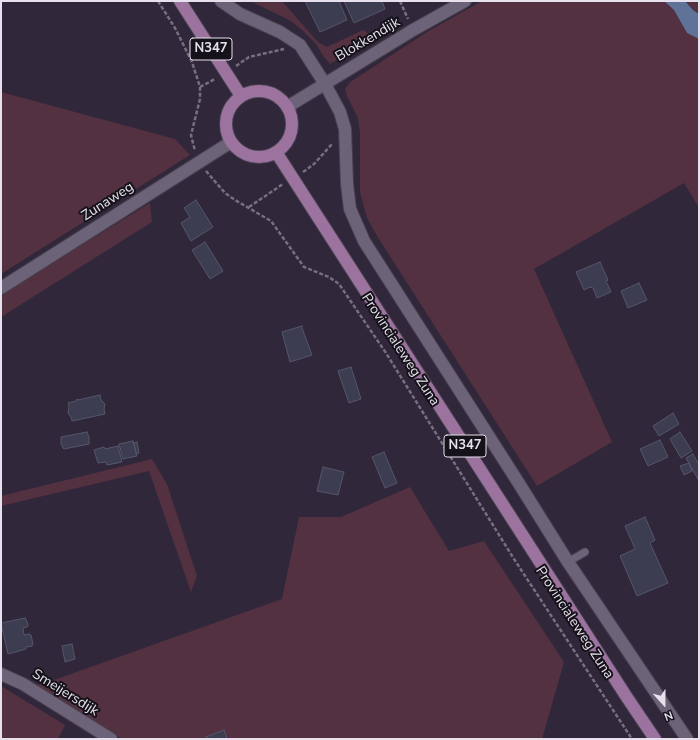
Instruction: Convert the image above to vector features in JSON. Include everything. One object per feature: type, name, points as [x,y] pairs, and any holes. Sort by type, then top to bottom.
[{"type":"main road","name":"N347","points":[[180,1],[241,96]]},
{"type":"main road","points":[[256,91],[269,92],[280,98],[287,107],[292,119],[292,129],[286,143],[276,152],[267,156],[256,157],[241,152],[231,142],[226,119],[230,107],[241,96],[256,91]]},
{"type":"main road","name":"Provincialeweg Zuna","points":[[276,152],[655,739]]},
{"type":"street","name":"Provincialeweg Zuna","points":[[222,1],[240,14],[280,32],[300,45],[325,84],[340,112],[345,129],[347,184],[350,209],[364,241],[568,562],[688,739]]},
{"type":"street","name":"Blokkendijk","points":[[287,107],[413,30],[465,1]]},
{"type":"street","name":"Zunaweg","points":[[1,288],[231,142]]},
{"type":"street","name":"Smeijersdijk","points":[[1,674],[23,684],[111,739]]},
{"type":"lane","points":[[568,562],[585,552]]},
{"type":"path","name":"Provincialeweg Zuna","points":[[158,1],[175,28],[192,62],[200,87],[200,99],[191,135],[199,162],[211,178],[226,193],[271,221],[304,267],[329,277],[339,284],[386,353],[510,552],[632,739]]},
{"type":"path","points":[[400,1],[413,30]]},
{"type":"path","points":[[200,87],[249,58],[300,45]]},
{"type":"shaded area","points":[[250,1],[282,1],[318,42],[327,47],[363,30],[371,35],[387,27],[389,21],[392,19],[394,26],[330,64],[316,44],[291,21]]},
{"type":"shaded area","points":[[482,1],[664,1],[674,10],[687,33],[699,39],[699,208],[684,183],[534,269],[612,442],[537,486],[367,218],[360,192],[360,134],[358,118],[345,89],[350,82],[427,32]]},
{"type":"shaded area","points":[[685,1],[699,1],[699,14],[693,10]]},
{"type":"shaded area","points":[[1,92],[175,139],[190,155],[1,274]]},
{"type":"shaded area","points":[[150,203],[152,222],[1,317],[1,296]]},
{"type":"shaded area","points":[[152,459],[167,484],[197,576],[191,592],[149,471],[1,506],[1,496]]},
{"type":"shaded area","points":[[410,487],[449,551],[484,541],[564,662],[542,739],[122,739],[33,686],[51,681],[282,599],[299,517],[341,517]]},
{"type":"shaded area","points":[[1,686],[65,725],[58,739],[1,739]]},
{"type":"water","points":[[664,1],[685,1],[699,14],[699,39],[687,33],[674,10]]},
{"type":"building","points":[[305,1],[339,1],[347,20],[320,32]]},
{"type":"building","points":[[344,1],[382,1],[385,9],[354,23]]},
{"type":"building","points":[[196,200],[213,227],[191,241],[181,223],[190,217],[184,208]]},
{"type":"building","points":[[205,242],[223,271],[210,279],[192,250]]},
{"type":"building","points":[[600,262],[608,280],[606,281],[611,292],[597,298],[593,288],[590,287],[584,290],[576,272]]},
{"type":"building","points":[[639,283],[647,300],[628,308],[621,291]]},
{"type":"building","points":[[302,326],[312,355],[290,362],[282,332]]},
{"type":"building","points":[[351,367],[361,399],[349,403],[338,371]]},
{"type":"building","points":[[100,395],[101,400],[105,404],[105,414],[72,421],[68,413],[68,403],[78,399]]},
{"type":"building","points":[[673,413],[679,424],[659,436],[653,426]]},
{"type":"building","points":[[87,432],[89,444],[63,448],[61,444],[61,437]]},
{"type":"building","points":[[680,432],[692,451],[681,458],[670,439]]},
{"type":"building","points":[[660,440],[668,457],[648,466],[640,449]]},
{"type":"building","points":[[133,441],[137,456],[123,459],[119,444]]},
{"type":"building","points":[[137,442],[139,453],[136,454],[134,443]]},
{"type":"building","points":[[118,446],[122,462],[107,465],[106,462],[98,463],[94,450],[104,447],[105,449]]},
{"type":"building","points":[[384,452],[397,483],[385,488],[372,457]]},
{"type":"building","points":[[693,454],[699,465],[699,481],[686,458]]},
{"type":"building","points":[[689,463],[692,471],[684,475],[680,466]]},
{"type":"building","points":[[323,467],[344,472],[338,495],[317,491]]},
{"type":"building","points":[[645,517],[655,540],[650,543],[668,583],[637,596],[620,556],[635,549],[625,526]]},
{"type":"building","points":[[25,618],[28,625],[27,627],[23,628],[24,635],[31,635],[33,644],[32,646],[26,647],[26,649],[8,654],[1,623]]},
{"type":"building","points":[[72,644],[75,659],[65,662],[62,646]]},
{"type":"building","points":[[224,730],[227,739],[207,739],[206,737]]}]
